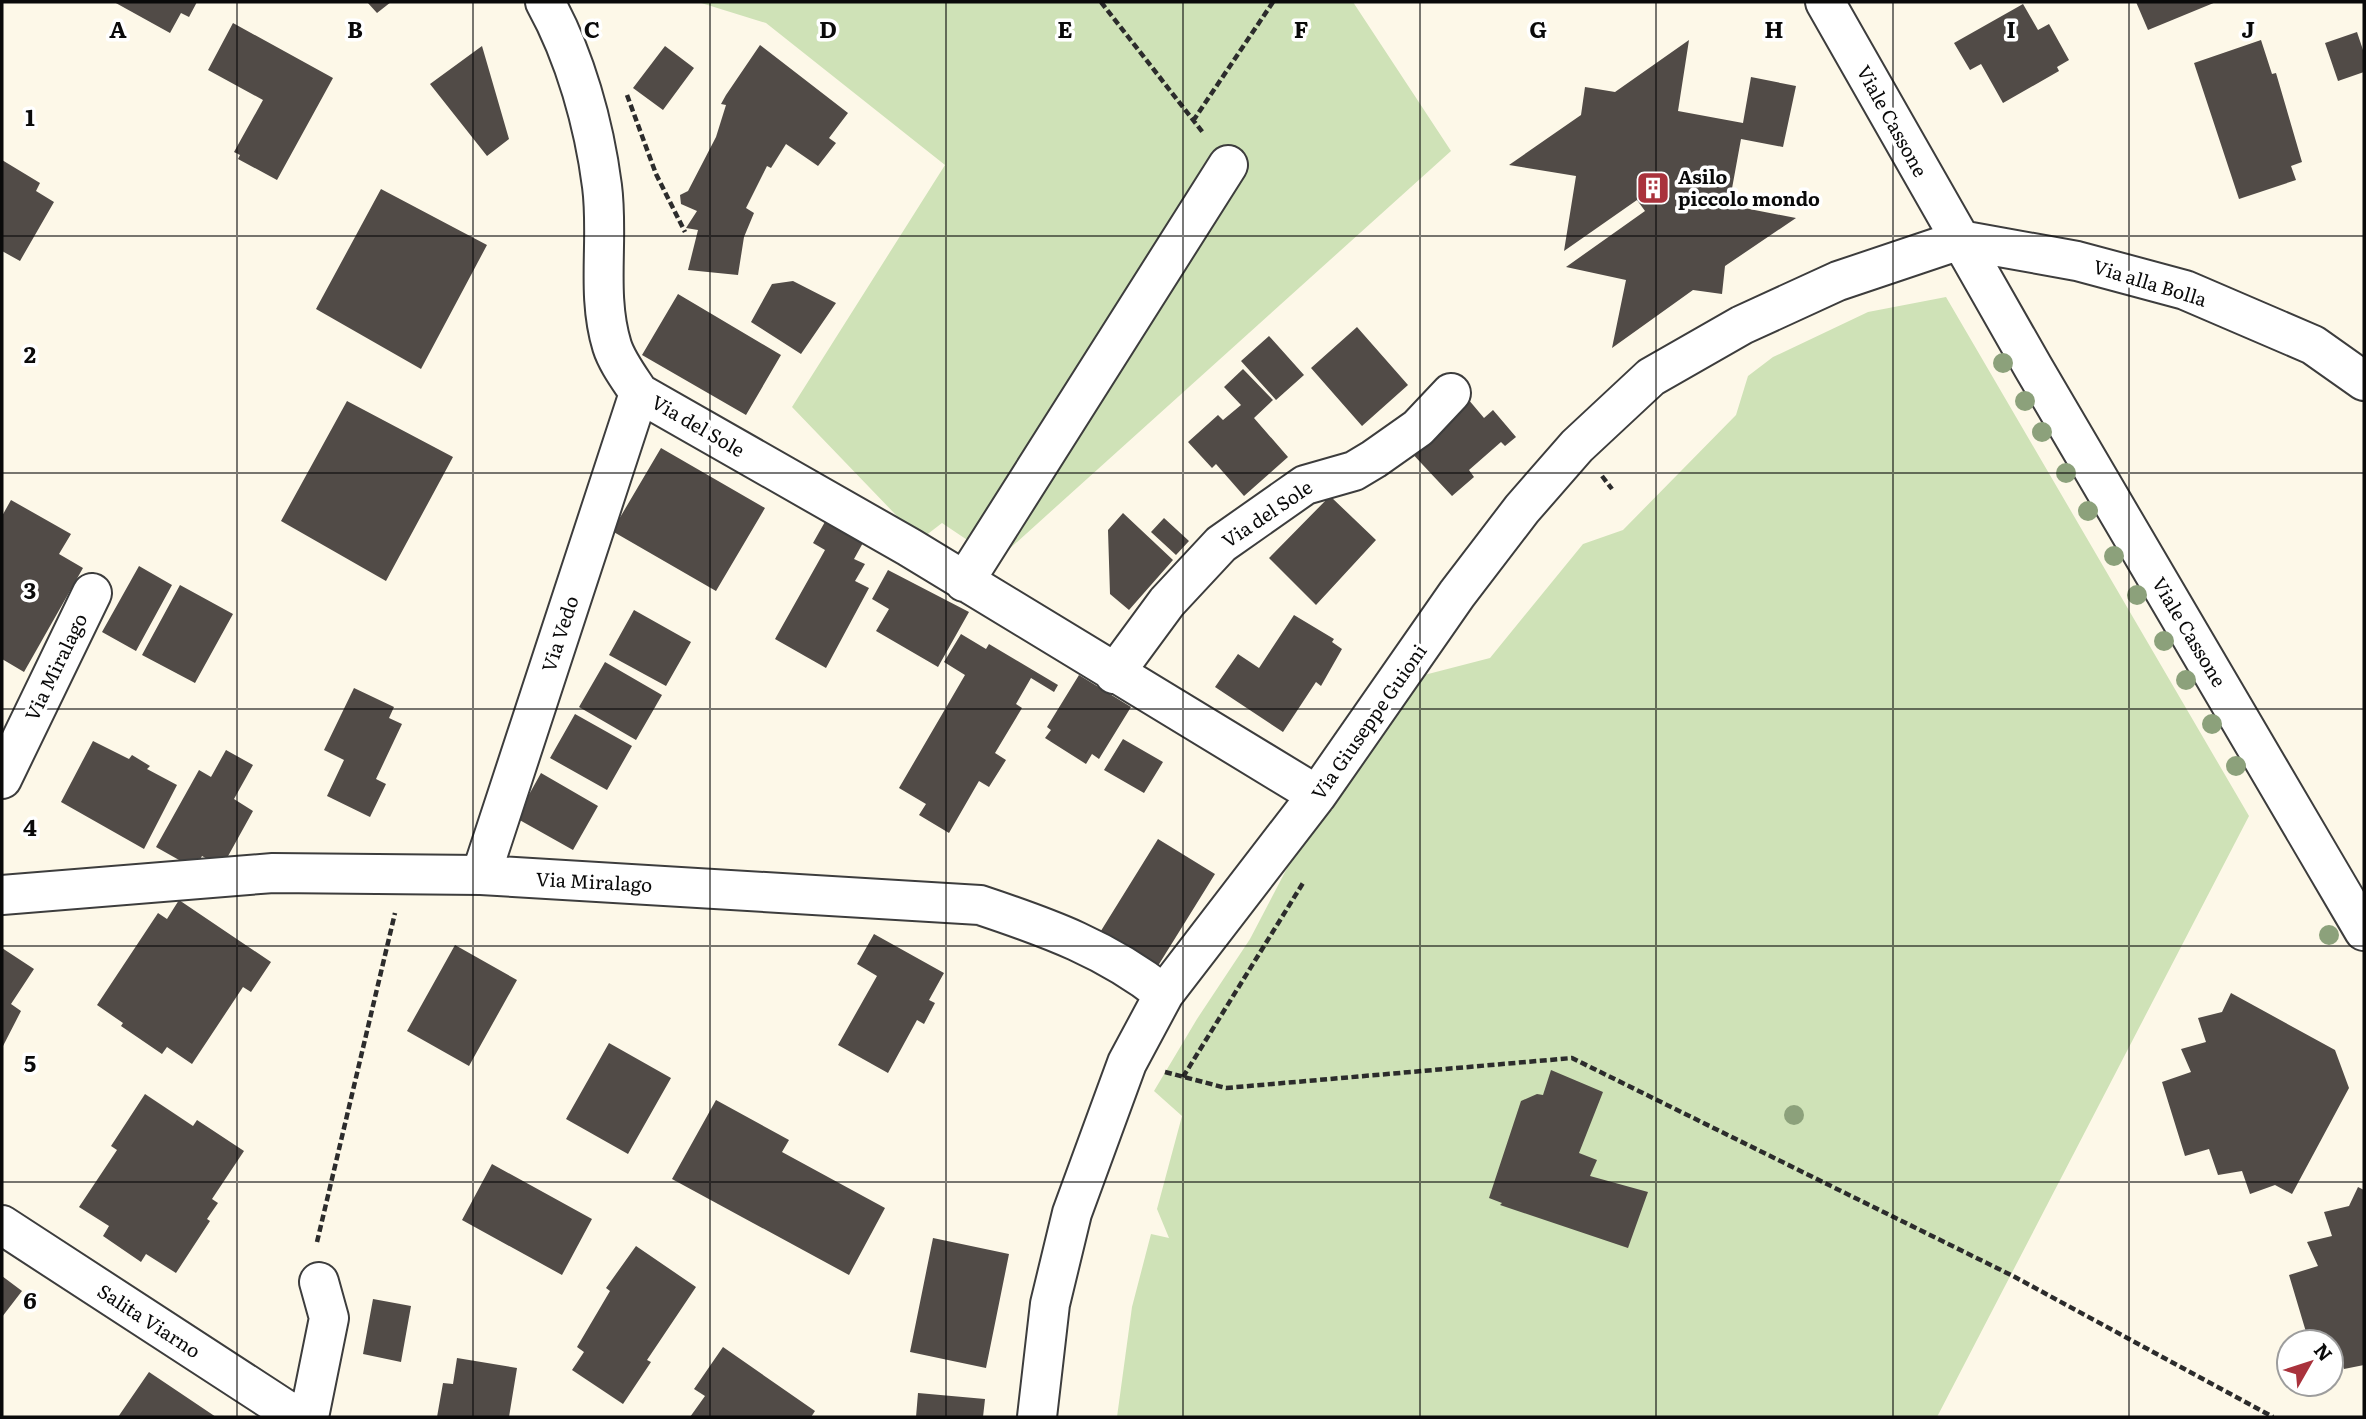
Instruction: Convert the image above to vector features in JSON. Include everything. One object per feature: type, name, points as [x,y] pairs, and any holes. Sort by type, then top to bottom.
[{"type":"street","name":"Via del Sole","points":[[545,2],[557,24],[579,86],[603,187],[604,310],[612,349],[639,393],[964,582],[1317,795]]},
{"type":"street","name":"Viale Cassone","points":[[1825,2],[2013,334],[2364,931]]},
{"type":"street","points":[[964,582],[1228,165]]},
{"type":"street","name":"Via alla Bolla","points":[[1960,240],[2077,261],[2185,290],[2313,345],[2364,381]]},
{"type":"street","name":"Via Giuseppe Guioni","points":[[1037,1417],[1050,1304],[1072,1213],[1127,1063],[1164,994],[1317,795],[1457,594],[1522,509],[1577,446],[1651,377],[1742,324],[1838,281],[1960,240]]},
{"type":"street","name":"Via Vedo","points":[[481,876],[639,393]]},
{"type":"street","name":"Via del Sole","points":[[1114,674],[1167,602],[1221,544],[1305,485],[1354,471],[1374,459],[1418,428],[1451,393]]},
{"type":"street","name":"Via Miralago","points":[[2,779],[92,593]]},
{"type":"street","name":"Via Miralago","points":[[2,895],[273,873],[481,876],[980,905],[1042,925],[1127,965],[1164,994]]},
{"type":"street","name":"Salita Viarno","points":[[2,1225],[297,1417]]},
{"type":"street","points":[[309,1417],[330,1318],[319,1282]]},
{"type":"path","points":[[1101,2],[1228,165]]},
{"type":"path","points":[[1194,121],[1273,2]]},
{"type":"path","points":[[623,83],[656,174],[685,232]]},
{"type":"path","points":[[319,1282],[313,1260],[404,875]]},
{"type":"path","points":[[1127,1063],[1226,1088],[1572,1058],[2013,1276],[2273,1417]]},
{"type":"green space","points":[[698,2],[1353,2],[1451,151],[997,560],[942,523],[920,540],[792,407],[945,165],[766,23]]},
{"type":"green space","points":[[1946,297],[2249,816],[1937,1417],[1117,1417],[1132,1307],[1151,1234],[1169,1238],[1157,1209],[1182,1116],[1154,1091],[1250,939],[1307,830],[1401,681],[1490,658],[1583,544],[1623,530],[1736,415],[1748,376],[1773,357],[1868,312]]},
{"type":"building","points":[[114,2],[197,2],[189,17],[181,13],[170,33]]},
{"type":"building","points":[[367,2],[391,2],[377,13]]},
{"type":"building","points":[[2136,2],[2216,2],[2148,30]]},
{"type":"building","points":[[2023,4],[2038,30],[2049,24],[2069,60],[2057,67],[2059,71],[2003,103],[1981,64],[1970,70],[1954,43]]},
{"type":"building","points":[[233,23],[333,78],[277,180],[238,159],[240,155],[234,152],[263,100],[208,70]]},
{"type":"building","points":[[2357,32],[2364,53],[2364,72],[2338,81],[2325,43]]},
{"type":"building","name":"Asilo piccolo mondo","points":[[1689,40],[1678,111],[1743,123],[1751,77],[1796,86],[1783,147],[1741,139],[1729,205],[1796,218],[1725,266],[1722,294],[1693,290],[1612,348],[1626,280],[1566,267],[1645,211],[1637,200],[1564,251],[1576,176],[1509,165],[1581,115],[1585,87],[1615,92]]},
{"type":"building","points":[[2261,40],[2272,74],[2276,73],[2302,162],[2291,166],[2296,180],[2239,199],[2194,63]]},
{"type":"building","points":[[760,45],[848,113],[829,138],[836,143],[818,166],[786,144],[771,168],[767,166],[746,208],[754,213],[744,237],[738,275],[688,270],[698,230],[686,228],[697,211],[681,204],[680,195],[688,191],[716,137],[726,105],[721,104]]},
{"type":"building","points":[[482,46],[509,139],[487,156],[430,84]]},
{"type":"building","points":[[665,46],[694,68],[663,110],[633,88]]},
{"type":"building","points":[[2,160],[40,183],[36,191],[54,202],[20,261],[2,251]]},
{"type":"building","points":[[381,189],[487,245],[421,369],[316,309]]},
{"type":"building","points":[[793,281],[836,303],[801,354],[751,322],[772,284]]},
{"type":"building","points":[[678,294],[781,355],[746,415],[642,355]]},
{"type":"building","points":[[1357,327],[1408,385],[1362,426],[1311,368]]},
{"type":"building","points":[[1269,336],[1304,375],[1276,400],[1241,361]]},
{"type":"building","points":[[1243,369],[1273,400],[1254,418],[1288,457],[1244,496],[1216,464],[1212,468],[1188,442],[1218,415],[1223,420],[1241,405],[1224,387]]},
{"type":"building","points":[[1468,399],[1484,418],[1493,410],[1516,437],[1505,446],[1501,442],[1469,470],[1474,477],[1452,496],[1408,449]]},
{"type":"building","points":[[347,401],[453,457],[386,581],[281,521]]},
{"type":"building","points":[[661,448],[765,508],[716,591],[612,531]]},
{"type":"building","points":[[1330,496],[1376,540],[1316,605],[1269,558]]},
{"type":"building","points":[[11,500],[71,534],[59,554],[83,568],[24,672],[2,659],[2,516]]},
{"type":"building","points":[[1123,513],[1173,560],[1129,610],[1110,594],[1108,530]]},
{"type":"building","points":[[1164,518],[1189,541],[1176,555],[1151,532]]},
{"type":"building","points":[[826,520],[864,541],[854,559],[865,564],[855,581],[869,588],[826,668],[775,639],[825,550],[813,543]]},
{"type":"building","points":[[139,566],[172,585],[136,651],[102,632]]},
{"type":"building","points":[[888,570],[969,612],[938,667],[876,631],[889,609],[872,599]]},
{"type":"building","points":[[180,585],[233,614],[195,683],[142,655]]},
{"type":"building","points":[[634,610],[691,642],[666,686],[609,655]]},
{"type":"building","points":[[1294,615],[1334,639],[1332,642],[1342,649],[1321,686],[1316,682],[1283,732],[1215,687],[1238,654],[1259,668]]},
{"type":"building","points":[[961,634],[986,649],[989,644],[1058,685],[1054,692],[1031,678],[1016,704],[1022,708],[995,753],[1006,760],[989,787],[979,781],[949,833],[919,815],[926,804],[899,788],[965,675],[944,662]]},
{"type":"building","points":[[605,662],[662,695],[636,740],[579,707]]},
{"type":"building","points":[[1079,675],[1131,707],[1099,759],[1092,754],[1086,764],[1045,738],[1051,730],[1047,727]]},
{"type":"building","points":[[354,688],[394,707],[389,718],[402,724],[376,779],[386,784],[370,817],[327,796],[344,760],[324,750]]},
{"type":"building","points":[[575,714],[632,746],[607,790],[550,758]]},
{"type":"building","points":[[1123,739],[1163,762],[1144,793],[1104,770]]},
{"type":"building","points":[[93,741],[129,759],[132,755],[150,766],[147,769],[177,785],[144,849],[61,802]]},
{"type":"building","points":[[226,750],[253,765],[234,799],[253,811],[222,867],[202,856],[195,869],[156,847],[199,770],[211,777]]},
{"type":"building","points":[[541,773],[598,806],[573,850],[516,818]]},
{"type":"building","points":[[1158,839],[1215,874],[1156,969],[1099,934]]},
{"type":"building","points":[[179,900],[271,962],[251,992],[243,987],[192,1064],[167,1047],[162,1054],[121,1026],[123,1023],[97,1005],[158,913],[167,919]]},
{"type":"building","points":[[874,934],[944,973],[929,1000],[935,1003],[924,1024],[917,1020],[888,1073],[838,1045],[877,976],[857,964]]},
{"type":"building","points":[[455,945],[517,980],[469,1066],[407,1031]]},
{"type":"building","points":[[2,948],[34,969],[11,1004],[21,1011],[2,1048]]},
{"type":"building","points":[[2231,993],[2335,1050],[2349,1088],[2292,1194],[2275,1185],[2250,1194],[2242,1171],[2218,1175],[2209,1149],[2185,1156],[2162,1082],[2191,1072],[2181,1049],[2206,1042],[2198,1018],[2222,1012]]},
{"type":"building","points":[[609,1043],[671,1078],[628,1154],[566,1119]]},
{"type":"building","points":[[1551,1070],[1603,1092],[1579,1153],[1597,1160],[1590,1176],[1648,1192],[1628,1248],[1500,1205],[1502,1203],[1489,1198],[1521,1101],[1537,1094],[1543,1095]]},
{"type":"building","points":[[145,1094],[193,1126],[197,1120],[244,1151],[212,1199],[218,1203],[207,1219],[210,1221],[176,1273],[146,1254],[141,1262],[103,1236],[109,1226],[79,1207],[117,1150],[111,1146]]},
{"type":"building","points":[[716,1100],[789,1140],[782,1152],[885,1208],[849,1275],[672,1179]]},
{"type":"building","points":[[492,1164],[592,1219],[562,1275],[462,1220]]},
{"type":"building","points":[[2358,1187],[2364,1190],[2364,1365],[2345,1369],[2345,1328],[2305,1328],[2289,1275],[2318,1266],[2307,1242],[2332,1236],[2324,1212],[2349,1206]]},
{"type":"building","points":[[933,1238],[1009,1254],[986,1368],[910,1352]]},
{"type":"building","points":[[636,1246],[696,1287],[647,1360],[651,1362],[623,1404],[572,1370],[584,1352],[577,1347],[610,1291],[606,1288]]},
{"type":"building","points":[[2,1276],[22,1291],[2,1317]]},
{"type":"building","points":[[373,1299],[411,1306],[401,1362],[363,1354]]},
{"type":"building","points":[[723,1347],[815,1411],[811,1417],[690,1417],[705,1396],[694,1389]]},
{"type":"building","points":[[457,1358],[517,1368],[509,1417],[437,1417],[443,1383],[453,1384]]},
{"type":"building","points":[[149,1372],[216,1417],[118,1417]]},
{"type":"building","points":[[918,1393],[985,1399],[983,1417],[916,1417]]},
{"type":"place","name":"Asilo piccolo mondo","points":[[1653,188]]}]
